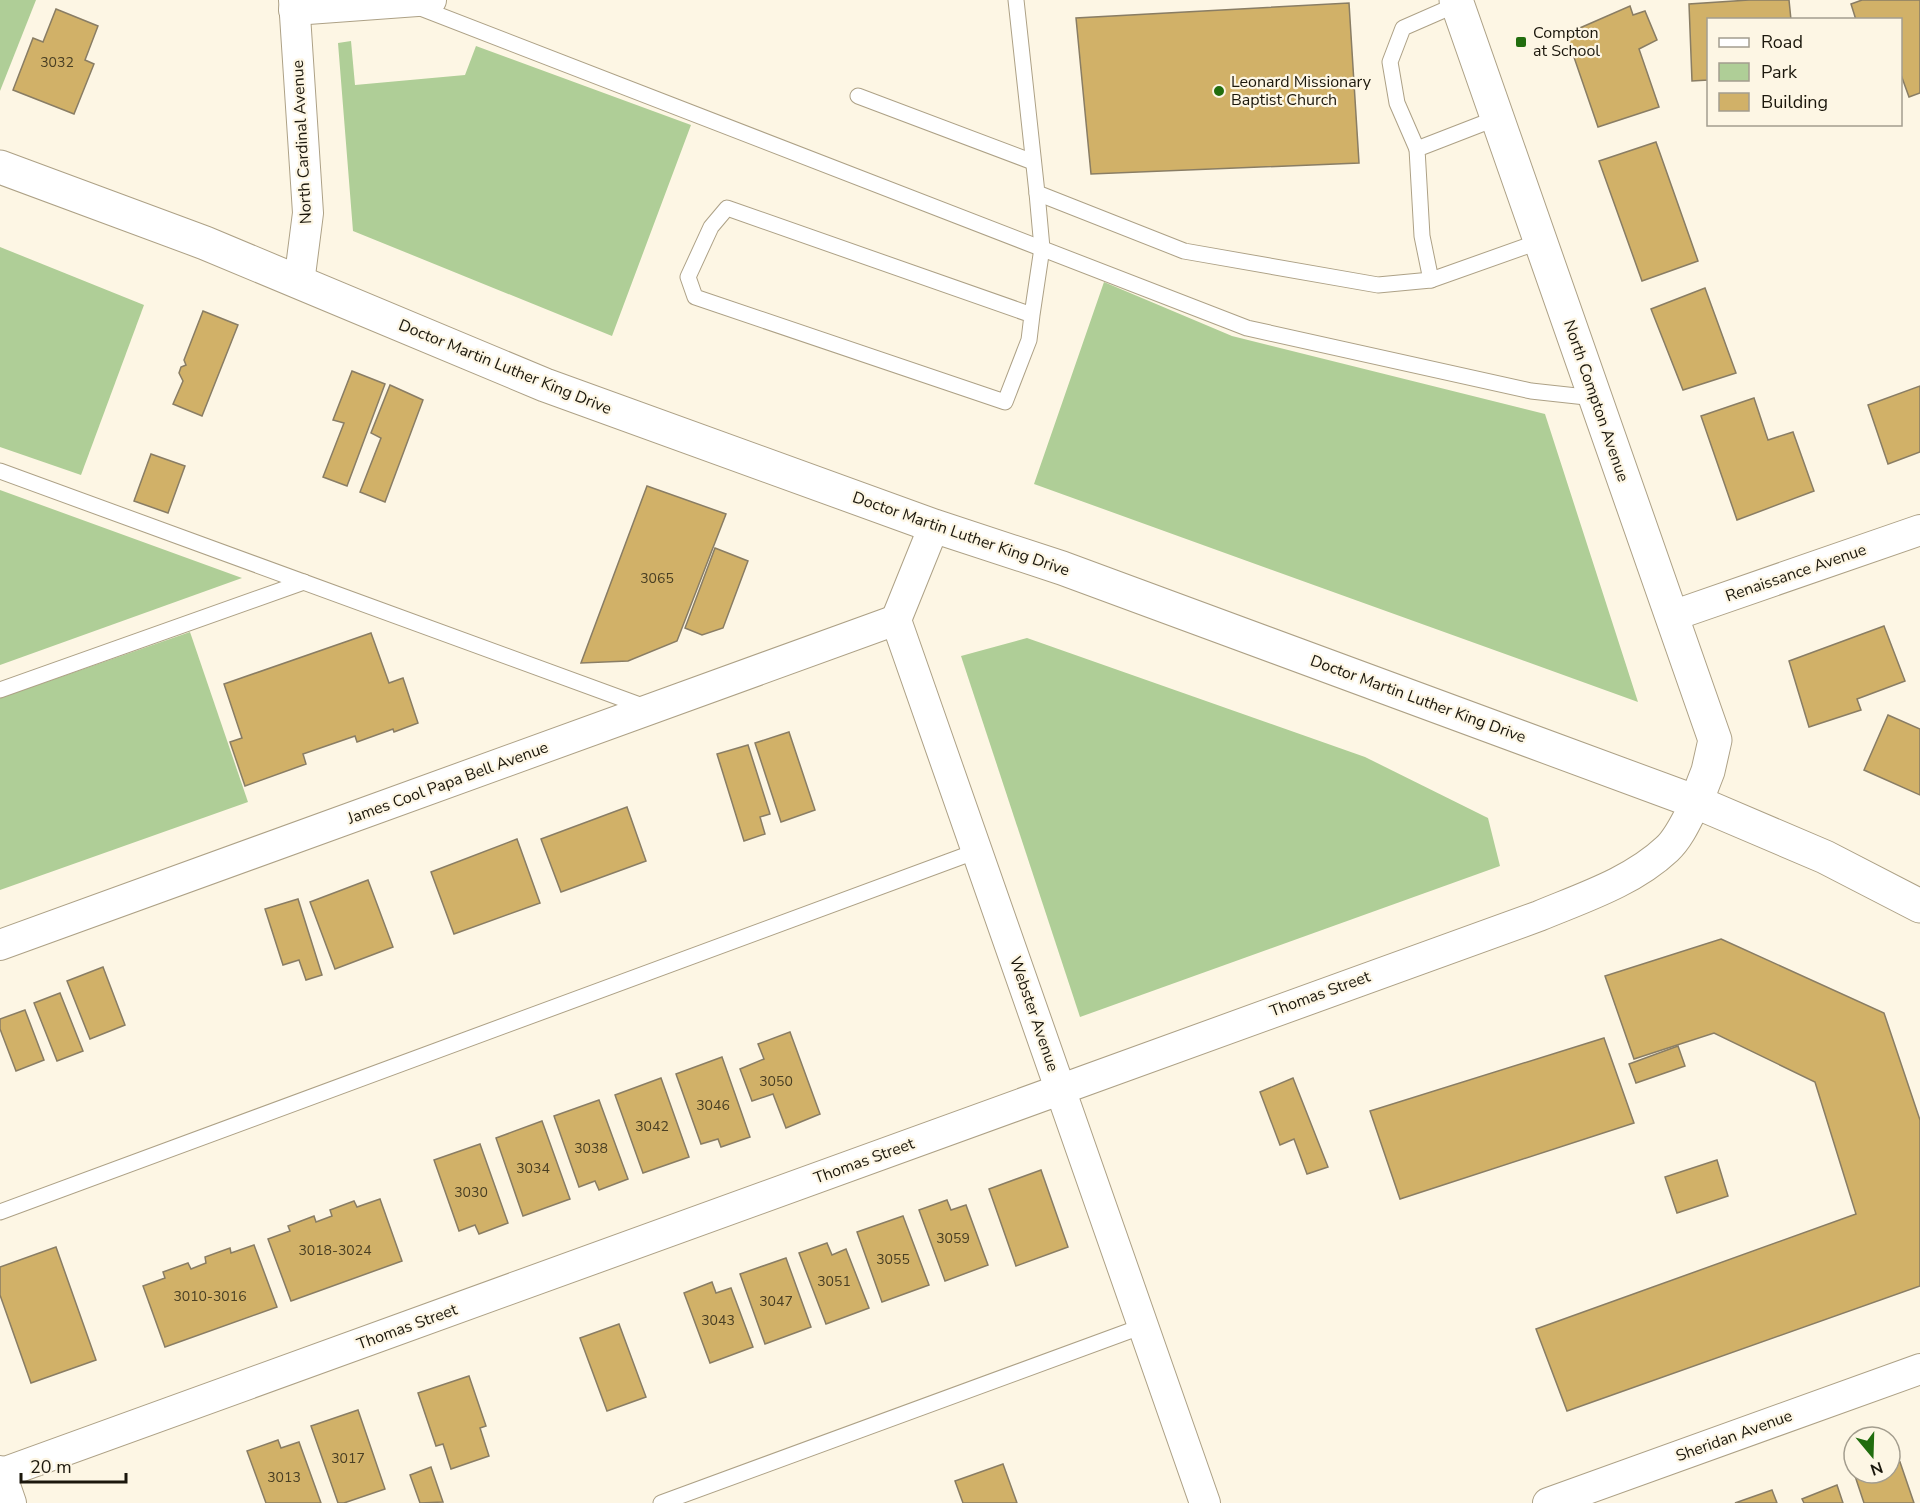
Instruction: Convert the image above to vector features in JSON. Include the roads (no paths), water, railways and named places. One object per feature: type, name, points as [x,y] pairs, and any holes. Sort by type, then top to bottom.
[{"type":"main road","name":"North Compton Avenue","points":[[1457,2],[1715,740],[1708,771],[1696,802]]},
{"type":"main road","name":"Doctor Martin Luther King Drive","points":[[0,167],[205,243],[545,385],[934,526],[1062,568],[1696,802],[1825,857],[1920,906]]},
{"type":"street","points":[[294,5],[418,1]]},
{"type":"street","name":"North Cardinal Avenue","points":[[294,5],[308,213],[299,283]]},
{"type":"street","points":[[896,620],[934,526]]},
{"type":"street","name":"Renaissance Avenue","points":[[1672,616],[1920,530]]},
{"type":"street","name":"James Cool Papa Bell Avenue","points":[[0,945],[896,620]]},
{"type":"street","name":"Webster Avenue","points":[[896,620],[1205,1503]]},
{"type":"street","name":"Thomas Street","points":[[0,1473],[1539,916],[1634,872],[1667,849],[1696,802]]},
{"type":"street","name":"Sheridan Avenue","points":[[1548,1503],[1920,1370]]},
{"type":"street","points":[[0,1473],[11,1503]]},
{"type":"lane","points":[[1016,0],[1042,248],[1029,340],[1005,402],[695,297],[688,277],[711,227],[727,208],[1032,315]]},
{"type":"lane","points":[[418,1],[1247,328],[1531,391],[1595,398]]},
{"type":"lane","points":[[1431,280],[1422,236],[1418,149],[1397,102],[1390,62],[1403,28],[1457,2]]},
{"type":"lane","points":[[858,96],[1033,162]]},
{"type":"lane","points":[[1418,149],[1497,118]]},
{"type":"lane","points":[[1036,193],[1184,251],[1378,285],[1431,280],[1541,241]]},
{"type":"lane","points":[[0,471],[651,709]]},
{"type":"lane","points":[[0,690],[304,582]]},
{"type":"lane","points":[[0,1212],[977,851]]},
{"type":"lane","points":[[661,1503],[1143,1326]]},
{"type":"place","name":"Compton at School","points":[[1521,42]]},
{"type":"place","name":"Leonard Missionary Baptist Church","points":[[1219,91]]}]
